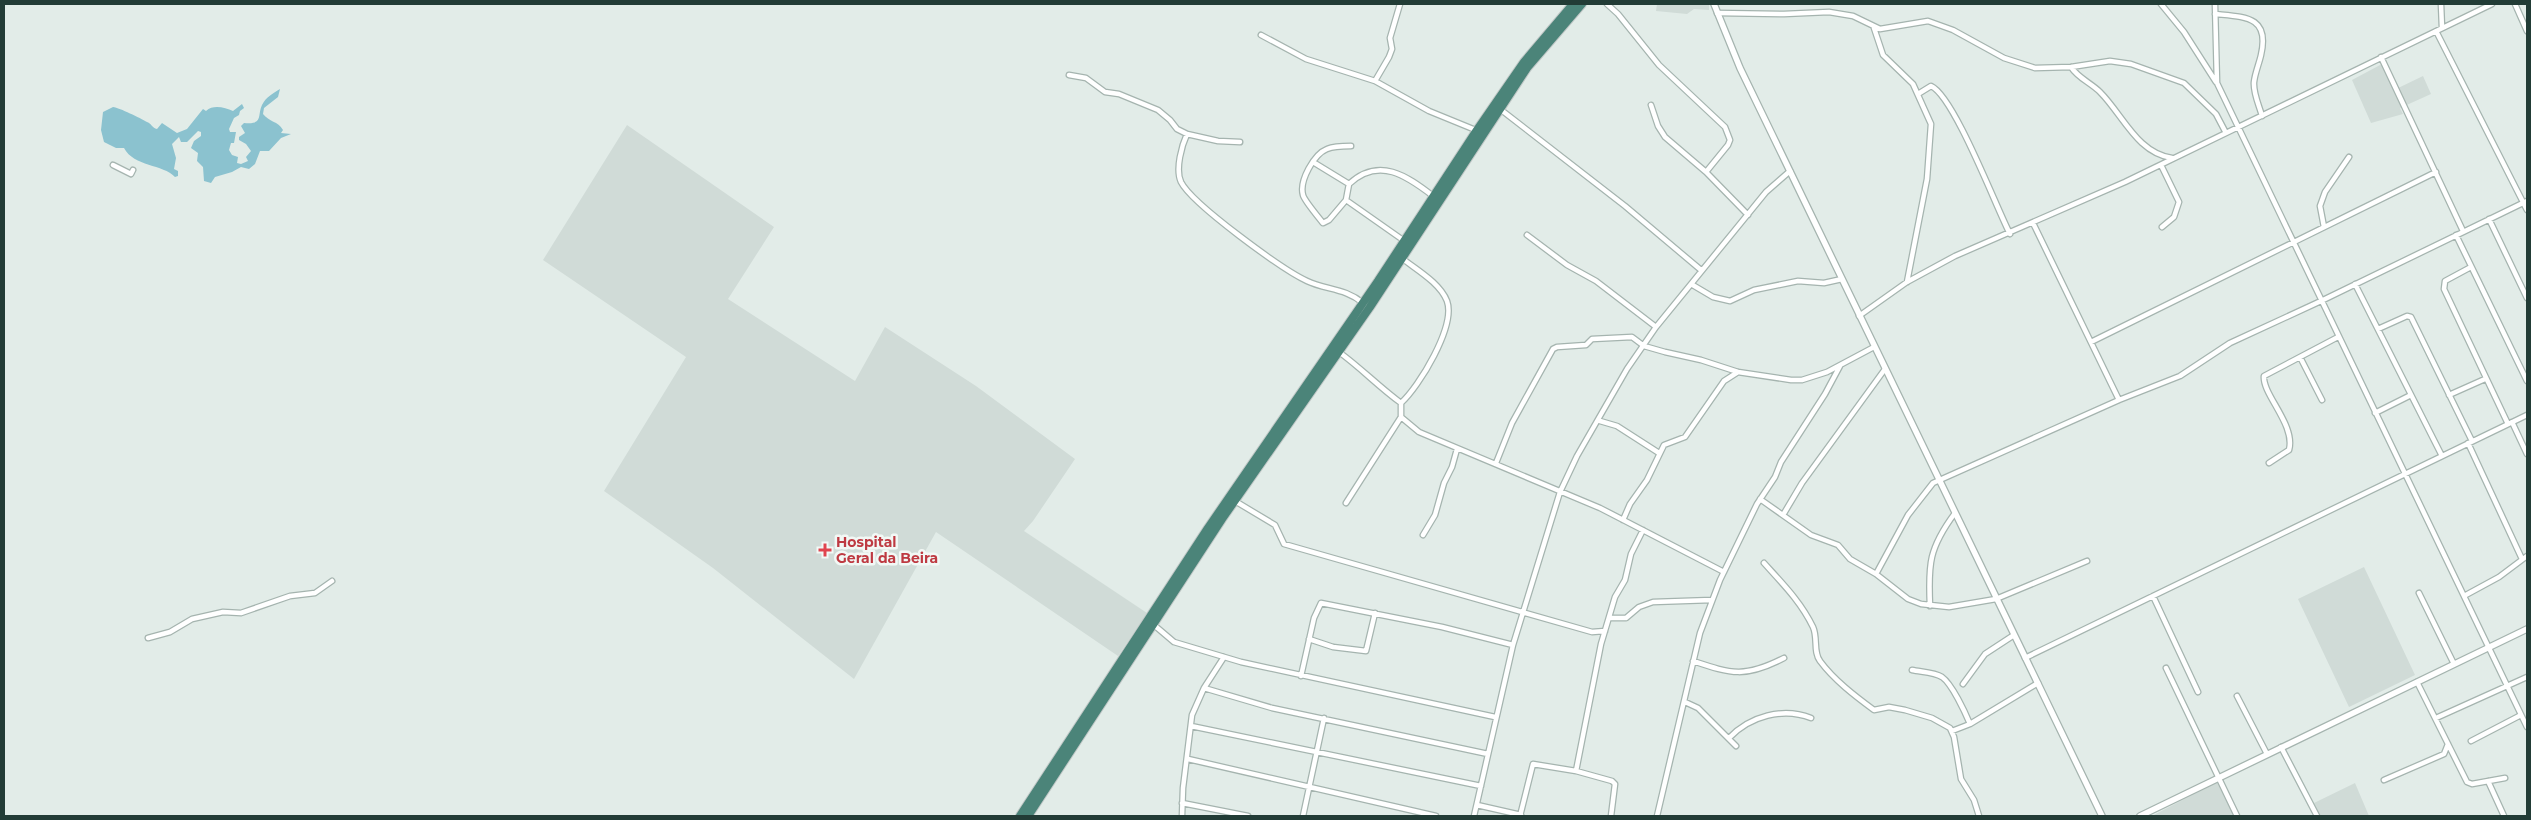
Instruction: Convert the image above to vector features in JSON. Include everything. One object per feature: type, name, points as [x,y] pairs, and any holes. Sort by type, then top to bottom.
[{"type":"highway","points":[[1028,816],[1085,725],[1154,625],[1235,501],[1403,259],[1524,62],[1573,4]]},
{"type":"highway","points":[[1020,816],[1208,528],[1363,303],[1433,196],[1481,131],[1500,109],[1527,68],[1582,4]]},
{"type":"street","points":[[1375,81],[1392,50],[1390,38],[1400,4]]},
{"type":"street","points":[[1607,4],[1618,14],[1659,65],[1725,127],[1730,140],[1728,145],[1706,172]]},
{"type":"street","points":[[1714,4],[1740,68],[1858,316],[2102,816]]},
{"type":"street","points":[[2161,4],[2184,32],[2217,83],[2527,727]]},
{"type":"street","points":[[2215,4],[2217,83]]},
{"type":"street","points":[[2442,4],[2439,29],[2526,202],[2527,210]]},
{"type":"street","points":[[1858,316],[1907,282],[1955,256],[2010,234],[2161,165],[2492,4]]},
{"type":"street","points":[[2515,4],[2527,31]]},
{"type":"street","points":[[1717,13],[1784,14],[1829,12],[1853,16],[1874,28],[1889,28],[1928,21],[1942,24],[1992,53],[2016,63],[2035,68],[2072,67],[2110,61],[2131,64],[2182,81],[2216,114],[2226,132]]},
{"type":"street","points":[[2215,14],[2245,16],[2258,24],[2262,32],[2262,47],[2254,81],[2262,116]]},
{"type":"street","points":[[1874,28],[1884,55],[1910,79],[1930,124],[1931,135],[1927,179],[1907,282]]},
{"type":"street","points":[[1261,35],[1320,65],[1375,81],[1429,111],[1481,131]]},
{"type":"street","points":[[2381,58],[2463,231]]},
{"type":"street","points":[[2072,67],[2076,74],[2102,93],[2125,124],[2151,151],[2161,156],[2174,158]]},
{"type":"street","points":[[1069,75],[1086,78],[1105,92],[1119,94],[1158,110],[1177,129],[1187,134],[1218,141],[1240,142]]},
{"type":"street","points":[[1918,94],[1931,86],[1944,97],[1959,123],[2010,234]]},
{"type":"street","points":[[1652,105],[1658,126],[1665,137],[1706,172],[1748,215]]},
{"type":"street","points":[[1500,109],[1625,206],[1701,270]]},
{"type":"street","points":[[1187,134],[1180,164],[1181,182],[1203,206],[1241,238],[1296,276],[1310,282],[1344,291],[1363,303]]},
{"type":"street","points":[[1350,146],[1327,148],[1318,154],[1309,170],[1302,192],[1322,222],[1325,223],[1329,220],[1346,200],[1348,184],[1360,174],[1372,171],[1396,172],[1433,196]]},
{"type":"street","points":[[2324,227],[2320,206],[2325,192],[2349,158]]},
{"type":"street","points":[[1313,162],[1348,184]]},
{"type":"street","points":[[114,165],[131,174],[133,170]]},
{"type":"street","points":[[2161,165],[2179,202],[2178,211],[2162,227]]},
{"type":"street","points":[[1474,816],[1522,612],[1560,492],[1577,456],[1600,421],[1627,369],[1656,327],[1773,183],[1790,171]]},
{"type":"street","points":[[2091,342],[2436,172]]},
{"type":"street","points":[[1346,200],[1404,240]]},
{"type":"street","points":[[1876,574],[1908,515],[1929,486],[1938,480],[2120,400],[2180,376],[2230,343],[2526,202]]},
{"type":"street","points":[[2489,219],[2527,298]]},
{"type":"street","points":[[2033,223],[2120,400]]},
{"type":"street","points":[[1527,235],[1567,265],[1596,281],[1656,327]]},
{"type":"street","points":[[2456,235],[2527,381]]},
{"type":"street","points":[[1346,503],[1401,417],[1401,403],[1426,373],[1439,345],[1448,313],[1446,298],[1438,288],[1403,259]]},
{"type":"street","points":[[2471,267],[2445,281],[2444,290],[2486,379],[2527,454]]},
{"type":"street","points":[[1691,284],[1713,297],[1730,301],[1754,290],[1802,280],[1824,283],[1842,279]]},
{"type":"street","points":[[2355,284],[2442,456]]},
{"type":"street","points":[[2378,329],[2407,316],[2411,317],[2450,395],[2525,558],[2499,577],[2464,596]]},
{"type":"street","points":[[1496,463],[1512,423],[1553,349],[1564,346],[1586,345],[1592,339],[1626,336],[1632,337],[1644,346],[1702,360],[1738,372],[1802,380],[1840,366],[1874,347]]},
{"type":"street","points":[[2269,463],[2289,450],[2290,438],[2263,378],[2300,356],[2338,337]]},
{"type":"street","points":[[1339,352],[1366,371],[1378,386],[1401,403]]},
{"type":"street","points":[[2300,356],[2322,400]]},
{"type":"street","points":[[1657,816],[1700,633],[1712,600],[1760,499],[1775,477],[1781,462],[1826,394],[1840,366]]},
{"type":"street","points":[[1783,515],[1802,484],[1885,369]]},
{"type":"street","points":[[1623,520],[1630,504],[1646,480],[1664,445],[1684,437],[1724,381],[1738,372]]},
{"type":"street","points":[[2450,395],[2486,379]]},
{"type":"street","points":[[2375,413],[2411,395]]},
{"type":"street","points":[[2025,658],[2527,415]]},
{"type":"street","points":[[1401,417],[1410,427],[1623,520],[1724,572]]},
{"type":"street","points":[[1600,421],[1617,426],[1659,453]]},
{"type":"street","points":[[1423,535],[1435,516],[1444,483],[1452,467],[1457,449]]},
{"type":"street","points":[[1760,499],[1811,535],[1838,545],[1850,559],[1876,574],[1908,599],[1930,606],[1968,606],[1996,599],[2087,561]]},
{"type":"street","points":[[1235,501],[1275,525],[1284,544],[1592,632],[1605,631]]},
{"type":"street","points":[[1930,606],[1929,564],[1942,533],[1955,514]]},
{"type":"street","points":[[1576,771],[1601,644],[1615,596],[1625,580],[1631,554],[1643,530]]},
{"type":"street","points":[[1764,563],[1791,592],[1803,610],[1816,636],[1818,660],[1854,695],[1874,710],[1889,707],[1922,714],[1943,722],[1952,732],[1958,773],[1974,800],[1979,816]]},
{"type":"street","points":[[148,638],[170,632],[192,619],[223,612],[241,613],[290,596],[315,592],[332,581]]},
{"type":"street","points":[[2420,593],[2454,664]]},
{"type":"street","points":[[2153,596],[2198,692]]},
{"type":"street","points":[[1609,618],[1626,618],[1639,607],[1653,602],[1712,600]]},
{"type":"street","points":[[1301,676],[1314,618],[1321,603],[1375,612],[1513,645]]},
{"type":"street","points":[[1309,639],[1333,647],[1366,651],[1375,612]]},
{"type":"street","points":[[1154,625],[1174,642],[1224,657],[1301,676],[1496,717]]},
{"type":"street","points":[[2140,816],[2527,629]]},
{"type":"street","points":[[1592,632],[1601,644]]},
{"type":"street","points":[[1963,684],[1985,654],[2014,635]]},
{"type":"street","points":[[1182,816],[1192,715],[1204,688],[1224,657]]},
{"type":"street","points":[[1693,661],[1732,674],[1765,667],[1784,658]]},
{"type":"street","points":[[2166,668],[2237,816]]},
{"type":"street","points":[[1912,670],[1938,675],[1944,679],[1964,709],[1970,724]]},
{"type":"street","points":[[2436,718],[2527,677]]},
{"type":"street","points":[[2417,682],[2467,782],[2472,784],[2506,778]]},
{"type":"street","points":[[1952,732],[1970,724],[2038,683]]},
{"type":"street","points":[[1204,688],[1272,708],[1488,754]]},
{"type":"street","points":[[2237,696],[2266,754]]},
{"type":"street","points":[[1685,702],[1698,708],[1736,746]]},
{"type":"street","points":[[1729,738],[1741,727],[1761,717],[1795,712],[1811,718]]},
{"type":"street","points":[[2471,741],[2521,715]]},
{"type":"street","points":[[1303,816],[1324,718]]},
{"type":"street","points":[[1191,726],[1481,786]]},
{"type":"street","points":[[2384,780],[2444,754],[2448,742]]},
{"type":"street","points":[[2281,747],[2317,816]]},
{"type":"street","points":[[1188,759],[1436,816]]},
{"type":"street","points":[[1477,805],[1520,816],[1534,764],[1576,771],[1612,781],[1615,784],[1611,816]]},
{"type":"street","points":[[2488,781],[2504,816]]},
{"type":"street","points":[[1182,804],[1248,816]]},
{"type":"shaded area","points":[[1657,4],[1709,4],[1709,10],[1694,9],[1687,14],[1656,11]]},
{"type":"shaded area","points":[[2382,64],[2394,90],[2423,76],[2431,94],[2400,108],[2403,114],[2371,123],[2352,80]]},
{"type":"shaded area","points":[[627,125],[774,227],[728,299],[855,381],[885,327],[976,386],[1075,459],[1033,521],[1024,531],[1147,613],[1118,656],[936,532],[854,679],[713,568],[604,491],[686,357],[543,260]]},
{"type":"shaded area","points":[[2364,567],[2415,675],[2349,707],[2298,599]]},
{"type":"shaded area","points":[[2217,782],[2234,816],[2152,816]]},
{"type":"shaded area","points":[[2355,783],[2369,816],[2320,816],[2314,803]]},
{"type":"water","points":[[280,89],[278,97],[264,108],[263,114],[281,127],[283,130],[281,133],[291,134],[281,138],[269,151],[260,151],[255,164],[249,169],[241,167],[215,177],[211,183],[204,181],[203,167],[197,161],[198,153],[191,148],[194,141],[201,136],[201,132],[198,131],[187,142],[181,142],[179,137],[172,144],[176,158],[174,169],[178,171],[178,176],[175,177],[170,173],[134,159],[124,148],[116,148],[104,142],[101,130],[103,112],[113,107],[140,118],[157,129],[162,123],[177,133],[187,129],[203,109],[206,111],[220,107],[233,111],[242,104],[244,108],[234,118],[229,129],[230,132],[236,132],[234,143],[231,143],[229,150],[232,155],[238,157],[237,163],[241,164],[248,161],[246,157],[251,151],[246,144],[239,140],[239,137],[245,133],[241,126],[244,123],[257,121],[264,102]]},
{"type":"place","name":"Hospital Geral da Beira","points":[[825,550]]}]
